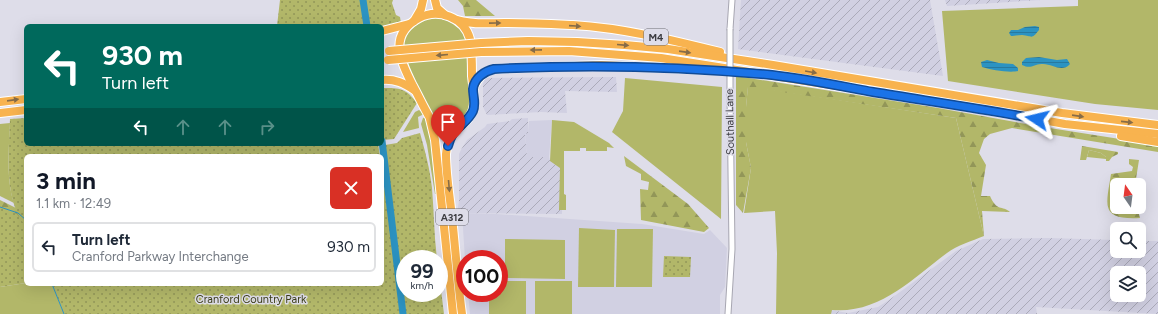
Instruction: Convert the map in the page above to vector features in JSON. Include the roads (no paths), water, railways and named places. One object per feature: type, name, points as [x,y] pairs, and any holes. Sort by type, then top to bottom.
[{"type":"highway","name":"A312","points":[[423,0],[421,9],[403,34],[399,43],[399,52],[403,67],[430,118],[434,130],[453,314]]},
{"type":"highway","points":[[435,0],[437,8],[445,15]]},
{"type":"highway","name":"A312","points":[[411,23],[427,15],[445,15],[456,20],[465,29],[469,39],[474,105],[473,111],[453,134],[446,152],[462,314]]},
{"type":"highway","name":"M4","points":[[456,20],[476,24],[552,24],[615,30],[666,39],[773,65]]},
{"type":"highway","points":[[384,30],[411,23]]},
{"type":"highway","name":"M4","points":[[385,51],[481,43],[557,42],[625,45],[688,52],[773,65],[1062,114],[1155,124]]},
{"type":"highway","name":"M4","points":[[385,61],[481,52],[546,50],[591,52],[682,61],[1065,124],[1158,134]]},
{"type":"highway","name":"M4","points":[[473,88],[481,75],[490,70],[546,66],[601,65],[660,67],[773,76]]},
{"type":"highway","points":[[384,80],[391,80],[406,84],[416,92]]},
{"type":"highway","points":[[0,102],[24,99]]},
{"type":"highway","points":[[0,113],[24,110]]},
{"type":"highway","points":[[430,118],[436,124],[449,128],[462,124]]},
{"type":"highway","points":[[1065,124],[1158,142]]},
{"type":"street","name":"Southall Lane","points":[[728,314],[732,244],[730,29],[732,0]]},
{"type":"water","points":[[1035,26],[1039,27],[1039,30],[1032,37],[1022,35],[1011,36],[1009,33],[1011,30]]},
{"type":"water","points":[[1039,57],[1057,60],[1067,59],[1070,64],[1064,68],[1047,64],[1037,64],[1031,67],[1022,65],[1022,62],[1026,58]]},
{"type":"water","points":[[987,60],[1013,64],[1018,68],[1018,71],[1000,71],[982,67],[981,62]]},
{"type":"waterway","points":[[363,0],[367,24]]},
{"type":"waterway","points":[[383,146],[384,154]]},
{"type":"waterway","points":[[384,157],[403,314]]},
{"type":"waterway","points":[[0,207],[18,213],[24,218]]},
{"type":"waterway","points":[[53,286],[64,314]]},
{"type":"park label","name":"Cranford Country Park","points":[[251,299]]}]
